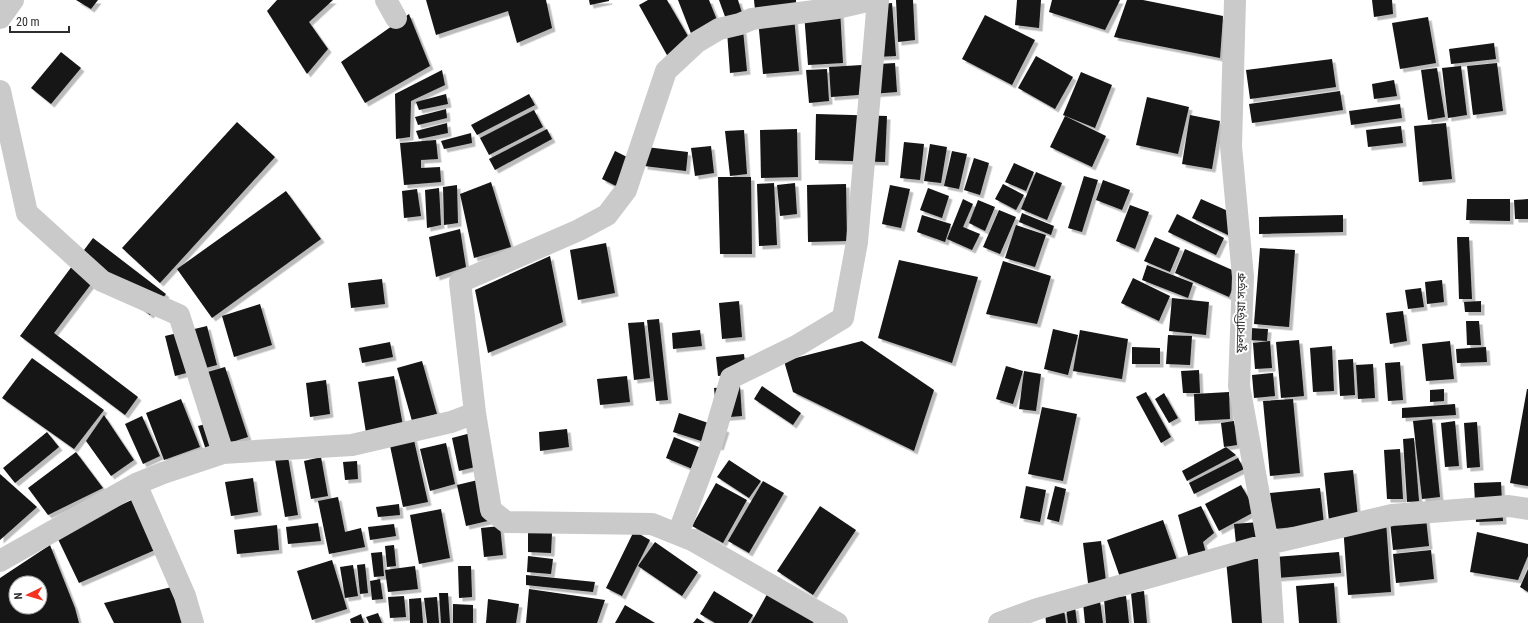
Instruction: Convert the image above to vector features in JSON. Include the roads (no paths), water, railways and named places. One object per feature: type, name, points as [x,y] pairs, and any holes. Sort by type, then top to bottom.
[{"type":"street","points":[[0,18],[13,0]]},
{"type":"street","points":[[837,623],[692,540],[652,524],[506,522],[492,510],[475,413],[460,282],[579,230],[607,214],[626,190],[666,71],[697,42],[719,29],[740,24],[752,19],[837,8],[872,0]]},
{"type":"street","points":[[678,534],[712,443],[731,378],[798,345],[843,318],[857,242],[878,0]]},
{"type":"street","name":"ফুলবাড়িয়া সড়ক","points":[[1235,0],[1231,146],[1243,277],[1239,386],[1268,544],[1273,623]]},
{"type":"street","points":[[0,91],[27,213],[102,281],[179,315],[223,453]]},
{"type":"street","points":[[0,561],[136,484],[163,473],[223,453],[352,446],[451,422],[475,413]]},
{"type":"street","points":[[136,484],[185,596],[193,623]]},
{"type":"street","points":[[999,623],[1037,609],[1268,544],[1392,515],[1509,506],[1528,509]]}]
